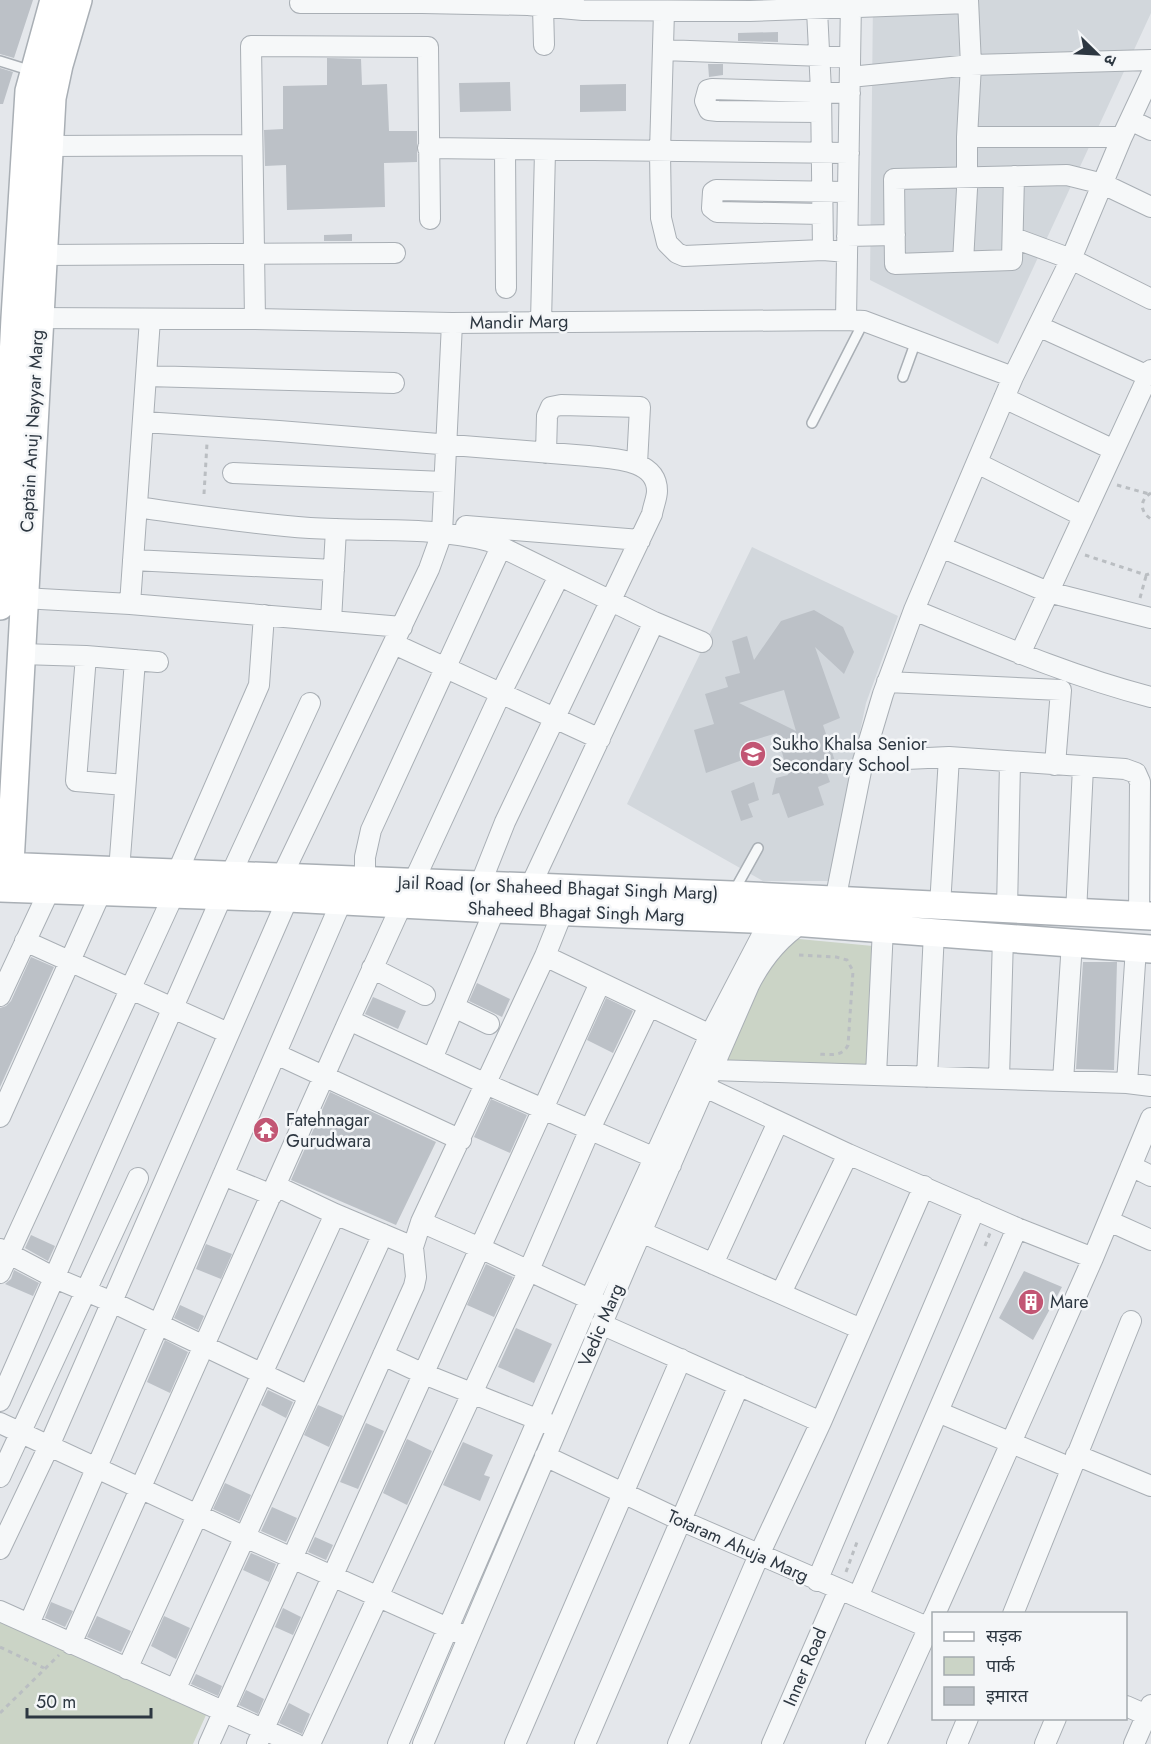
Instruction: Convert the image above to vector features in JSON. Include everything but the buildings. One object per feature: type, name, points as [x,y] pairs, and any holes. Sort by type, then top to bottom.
[{"type":"main road","name":"Captain Anuj Nayyar Marg","points":[[27,318],[29,90],[54,0]]},
{"type":"main road","name":"Captain Anuj Nayyar Marg","points":[[5,877],[21,654],[12,602],[17,344],[27,318],[42,255],[52,98],[59,64],[78,0]]},
{"type":"main road","name":"Jail Road (or Shaheed Bhagat Singh Marg)","points":[[5,877],[119,871],[176,884],[285,887],[365,880],[407,893],[480,885],[1145,916]]},
{"type":"main road","points":[[5,877],[49,891],[101,892],[176,884]]},
{"type":"main road","name":"Shaheed Bhagat Singh Marg","points":[[285,887],[342,900],[407,893],[495,909],[770,920],[1144,948]]},
{"type":"street","points":[[300,3],[422,3],[664,11],[817,10],[851,4],[968,2],[971,65],[963,262]]},
{"type":"street","points":[[851,4],[847,244],[855,321]]},
{"type":"street","points":[[543,7],[544,45]]},
{"type":"street","points":[[817,10],[821,91],[823,250]]},
{"type":"street","points":[[664,11],[660,152],[661,218],[667,243],[677,253],[684,256],[823,250],[895,235]]},
{"type":"street","points":[[255,319],[251,46],[428,47],[430,219]]},
{"type":"street","points":[[663,50],[850,57]]},
{"type":"street","points":[[820,112],[718,111],[709,110],[705,101],[708,90],[712,89],[821,91],[971,65],[1151,60]]},
{"type":"street","points":[[835,901],[863,761],[887,681],[914,610],[1013,377],[1071,259],[1151,75]]},
{"type":"street","points":[[967,137],[1126,129],[1151,130]]},
{"type":"street","points":[[49,146],[252,145]]},
{"type":"street","points":[[428,148],[849,153]]},
{"type":"street","points":[[505,150],[506,288]]},
{"type":"street","points":[[540,322],[545,151]]},
{"type":"street","points":[[1014,176],[1012,260],[895,264],[894,179],[1014,176],[1067,176],[1103,184],[1151,207]]},
{"type":"street","points":[[822,214],[717,212],[712,208],[713,192],[716,190],[848,192]]},
{"type":"street","points":[[1014,238],[1071,259],[1151,299]]},
{"type":"street","points":[[42,255],[394,253]]},
{"type":"street","name":"Mandir Marg","points":[[27,318],[452,323],[855,321],[1013,377]]},
{"type":"street","points":[[130,604],[150,319]]},
{"type":"street","points":[[0,1549],[49,1446],[228,1033],[285,887],[429,569],[442,533],[452,323]]},
{"type":"street","points":[[1020,654],[1149,379],[1038,326]]},
{"type":"street","points":[[147,376],[394,383]]},
{"type":"street","points":[[1004,398],[1114,450]]},
{"type":"street","points":[[546,453],[546,416],[550,407],[561,405],[640,406],[637,464]]},
{"type":"street","points":[[144,422],[588,456],[637,464],[646,468],[657,490],[652,514],[505,822],[480,885]]},
{"type":"street","points":[[977,463],[1083,516]]},
{"type":"street","points":[[233,473],[444,482]]},
{"type":"street","points":[[137,507],[229,520],[336,529],[442,533],[489,541],[654,622],[702,642]]},
{"type":"street","points":[[442,533],[456,525],[640,540]]},
{"type":"street","points":[[331,621],[336,529]]},
{"type":"street","points":[[365,880],[365,857],[371,830],[501,547]]},
{"type":"street","points":[[941,547],[1048,592],[1143,616]]},
{"type":"street","points":[[133,560],[334,570]]},
{"type":"street","points":[[71,1644],[372,968],[500,694],[559,576]]},
{"type":"street","points":[[12,602],[130,604],[264,615],[331,621],[398,635],[445,668],[600,738]]},
{"type":"street","points":[[914,610],[1088,680],[1151,697]]},
{"type":"street","points":[[0,1273],[4,1251],[131,989],[259,685],[264,615]]},
{"type":"street","points":[[530,887],[654,622]]},
{"type":"street","points":[[21,654],[158,662]]},
{"type":"street","points":[[86,656],[76,781],[125,785]]},
{"type":"street","points":[[119,871],[135,660]]},
{"type":"street","points":[[887,681],[1061,690],[1055,765]]},
{"type":"street","points":[[0,1401],[227,885],[310,703]]},
{"type":"street","points":[[863,761],[949,757],[1125,769],[1136,773],[1140,782],[1145,916]]},
{"type":"street","points":[[940,906],[949,757]]},
{"type":"street","points":[[1007,910],[1010,762]]},
{"type":"street","points":[[1076,913],[1083,766]]},
{"type":"street","points":[[0,996],[49,891]]},
{"type":"street","points":[[0,1117],[101,892]]},
{"type":"street","points":[[29,1624],[342,900]]},
{"type":"street","points":[[432,1059],[495,909]]},
{"type":"street","points":[[209,1744],[414,1286],[416,1277],[413,1247],[422,1222],[545,956],[563,911]]},
{"type":"street","name":"Vedic Marg","points":[[398,1744],[590,1299],[704,1075],[717,1039],[770,920]]},
{"type":"street","name":"Vedic Marg","points":[[717,1039],[758,967],[784,934],[802,922]]},
{"type":"street","points":[[876,1075],[883,928]]},
{"type":"street","points":[[927,1077],[934,932]]},
{"type":"street","points":[[999,1079],[1003,938]]},
{"type":"street","points":[[25,941],[228,1033]]},
{"type":"street","points":[[1064,1081],[1072,942]]},
{"type":"street","points":[[1127,1083],[1144,948]]},
{"type":"street","points":[[545,956],[717,1039]]},
{"type":"street","points":[[372,968],[425,994]]},
{"type":"street","points":[[260,1736],[600,982]]},
{"type":"street","points":[[454,1006],[489,1024]]},
{"type":"street","points":[[310,1744],[529,1270],[590,1130],[649,1006]]},
{"type":"street","points":[[349,1020],[486,1084],[662,1161]]},
{"type":"street","points":[[276,1054],[460,1140]]},
{"type":"street","points":[[704,1075],[876,1075],[1127,1083],[1151,1086]]},
{"type":"street","points":[[704,1075],[778,1122],[1017,1228],[1094,1258]]},
{"type":"street","points":[[936,1612],[1094,1258],[1151,1118]]},
{"type":"street","points":[[713,1264],[778,1122]]},
{"type":"street","points":[[781,1293],[848,1154]]},
{"type":"street","name":"Vedic Marg","points":[[423,1744],[641,1232],[662,1161]]},
{"type":"street","points":[[1131,1166],[1151,1176]]},
{"type":"street","points":[[224,1174],[274,1190],[413,1247]]},
{"type":"street","points":[[0,1477],[138,1178]]},
{"type":"street","points":[[678,1744],[924,1186]]},
{"type":"street","points":[[817,1581],[975,1209]]},
{"type":"street","points":[[127,1669],[335,1214]]},
{"type":"street","points":[[1109,1221],[1151,1240]]},
{"type":"street","points":[[422,1222],[590,1299],[605,1316],[681,1359],[821,1422]]},
{"type":"street","points":[[858,1597],[1017,1228]]},
{"type":"street","points":[[641,1232],[861,1329]]},
{"type":"street","points":[[175,1689],[383,1234]]},
{"type":"street","points":[[4,1251],[55,1278],[112,1302],[309,1396]]},
{"type":"street","points":[[1013,1612],[1131,1321]]},
{"type":"street","points":[[382,1355],[472,1394],[557,1427]]},
{"type":"street","points":[[515,1744],[681,1359]]},
{"type":"street","points":[[585,1744],[739,1385]]},
{"type":"street","points":[[938,1412],[1011,1442],[1151,1486]]},
{"type":"street","points":[[0,1423],[245,1537],[469,1637]]},
{"type":"street","name":"Totaram Ahuja Marg","points":[[545,1456],[817,1581],[932,1622]]},
{"type":"street","name":"Inner Road","points":[[772,1744],[839,1590]]},
{"type":"street","points":[[0,1611],[225,1711],[260,1736],[296,1744]]},
{"type":"street","points":[[876,1744],[932,1622]]},
{"type":"street","points":[[1127,1706],[1150,1712],[1134,1744]]},
{"type":"street","points":[[957,1744],[968,1720]]},
{"type":"street","points":[[1045,1744],[1056,1720]]},
{"type":"lane","points":[[0,62],[34,72]]},
{"type":"lane","points":[[812,423],[855,321]]},
{"type":"lane","points":[[903,377],[916,341]]},
{"type":"lane","points":[[732,895],[758,848]]},
{"type":"path","points":[[196,442],[207,443],[204,494]]},
{"type":"path","points":[[1108,482],[1150,493]]},
{"type":"path","points":[[1150,493],[1145,497],[1142,506],[1144,514],[1151,519]]},
{"type":"path","points":[[1078,552],[1146,575],[1151,573]]},
{"type":"path","points":[[1143,616],[1146,575]]},
{"type":"path","points":[[799,955],[836,957],[847,960],[853,971],[848,1045],[845,1051],[840,1054],[811,1054]]},
{"type":"path","points":[[839,1590],[857,1542]]},
{"type":"path","points":[[0,1647],[44,1668],[0,1713]]},
{"type":"shaded area","points":[[873,0],[1151,0],[1151,13],[998,344],[870,280]]},
{"type":"shaded area","name":"Sukho Khalsa Senior Secondary School","points":[[752,547],[898,616],[866,703],[829,881],[763,881],[627,804]]},
{"type":"green space","points":[[778,937],[873,946],[867,1064],[711,1066]]},
{"type":"green space","points":[[0,1620],[206,1715],[193,1744],[0,1744]]},
{"type":"place","name":"Sukho Khalsa Senior Secondary School","points":[[753,754]]},
{"type":"place","name":"Fatehnagar Gurudwara","points":[[266,1130]]},
{"type":"place","name":"Mare","points":[[1031,1302]]}]
